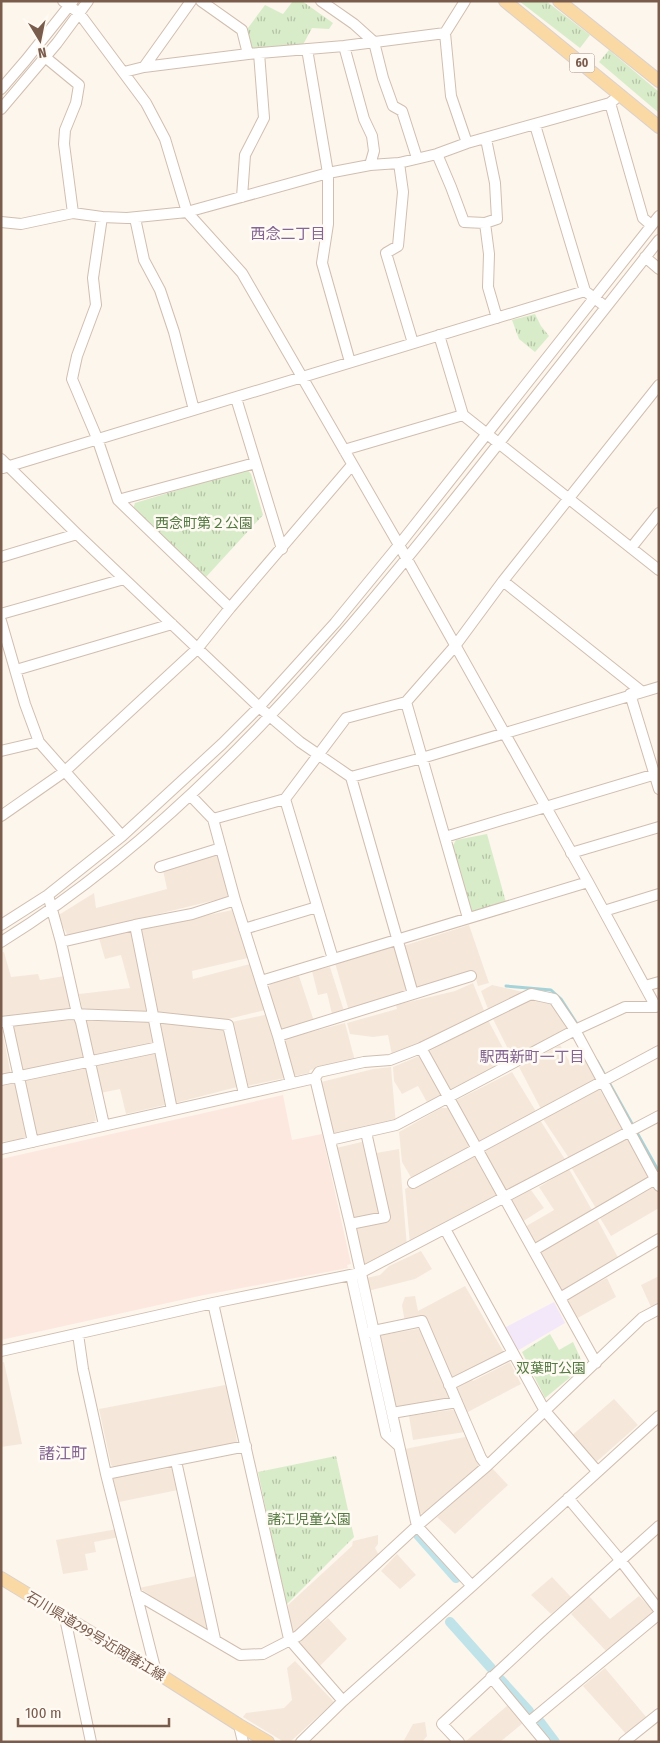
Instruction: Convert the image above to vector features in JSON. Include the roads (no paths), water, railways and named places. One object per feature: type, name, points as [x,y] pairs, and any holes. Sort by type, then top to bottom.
[{"type":"main road","name":"60","points":[[505,1],[659,126]]},
{"type":"main road","name":"60","points":[[559,1],[659,82]]},
{"type":"main road","name":"石川県道299号近岡諸江線","points":[[4,1582],[156,1672],[268,1742]]},
{"type":"street","points":[[1,108],[45,57],[88,1]]},
{"type":"street","points":[[144,67],[191,1]]},
{"type":"street","points":[[201,1],[242,30],[248,54]]},
{"type":"street","points":[[322,1],[354,24],[374,42],[383,78],[393,106],[402,110],[416,158]]},
{"type":"street","points":[[465,1],[445,33],[451,96],[468,143]]},
{"type":"street","points":[[1,88],[26,60],[69,3],[79,13],[124,72],[146,103],[165,139],[187,212],[242,273],[399,545],[604,910],[657,1010]]},
{"type":"street","points":[[124,72],[144,67],[248,54],[344,46],[445,33]]},
{"type":"street","points":[[344,46],[364,120],[372,136],[374,151],[370,165]]},
{"type":"street","points":[[307,49],[328,173],[328,224],[322,263],[350,362]]},
{"type":"street","points":[[242,197],[245,155],[264,118],[259,53]]},
{"type":"street","points":[[45,57],[79,85],[76,103],[65,130],[64,144],[73,213]]},
{"type":"street","points":[[1,222],[21,224],[73,213],[102,217],[135,218],[187,212],[328,173],[370,165],[399,163],[437,154],[468,143],[610,103],[620,94]]},
{"type":"street","points":[[610,103],[643,218],[652,225]]},
{"type":"street","points":[[535,125],[585,291],[606,307]]},
{"type":"street","points":[[437,154],[452,187],[464,222],[485,223],[497,219],[495,183],[486,139]]},
{"type":"street","points":[[399,163],[403,192],[398,246],[386,253],[413,343]]},
{"type":"street","points":[[1,925],[48,894],[122,836],[222,744],[259,707],[335,623],[399,545],[659,216]]},
{"type":"street","points":[[102,217],[93,278],[96,305],[77,356],[72,379],[97,438],[118,500],[230,608]]},
{"type":"street","points":[[135,218],[144,260],[160,290],[174,332],[194,410]]},
{"type":"street","points":[[485,223],[489,254],[488,287],[497,318]]},
{"type":"street","points":[[1,942],[53,910],[132,847],[190,795],[330,652],[407,560],[659,240]]},
{"type":"street","points":[[645,257],[659,269]]},
{"type":"street","points":[[3,465],[236,398],[585,291]]},
{"type":"street","points":[[439,335],[463,415],[659,570]]},
{"type":"street","points":[[213,819],[285,799],[346,718],[406,702],[455,646],[503,581],[659,384]]},
{"type":"street","points":[[236,398],[282,549]]},
{"type":"street","points":[[344,450],[463,415]]},
{"type":"street","points":[[118,500],[255,463]]},
{"type":"street","points":[[3,465],[269,716],[300,742],[350,777],[413,994]]},
{"type":"street","points":[[1,816],[64,772],[197,649],[352,465]]},
{"type":"street","points":[[631,548],[659,513]]},
{"type":"street","points":[[1,557],[77,534]]},
{"type":"street","points":[[1,614],[124,579]]},
{"type":"street","points":[[503,581],[641,691]]},
{"type":"street","points":[[1,621],[25,704],[39,742],[122,836]]},
{"type":"street","points":[[16,670],[172,624]]},
{"type":"street","points":[[350,777],[422,758],[659,686]]},
{"type":"street","points":[[630,694],[657,774],[659,789]]},
{"type":"street","points":[[406,702],[468,918]]},
{"type":"street","points":[[1,751],[39,742]]},
{"type":"street","points":[[445,837],[657,774]]},
{"type":"street","points":[[190,795],[213,819],[235,900],[291,1083]]},
{"type":"street","points":[[285,799],[333,959]]},
{"type":"street","points":[[571,853],[659,827]]},
{"type":"street","points":[[160,867],[221,848]]},
{"type":"street","points":[[261,981],[588,882]]},
{"type":"street","points":[[48,894],[104,1125]]},
{"type":"street","points":[[604,910],[659,894]]},
{"type":"street","points":[[61,942],[192,914],[235,900]]},
{"type":"street","points":[[244,929],[317,907]]},
{"type":"street","points":[[135,925],[172,1110]]},
{"type":"street","points":[[278,1036],[471,976]]},
{"type":"street","points":[[645,986],[659,982]]},
{"type":"street","points":[[1,1149],[315,1078],[319,1072],[364,1062],[390,1060],[421,1048],[531,994],[554,999],[578,1028],[633,1129],[658,1180],[534,1250]]},
{"type":"street","points":[[330,1140],[396,1125],[578,1028],[625,1007],[657,1010]]},
{"type":"street","points":[[33,1142],[4,1022],[78,1015],[154,1017],[228,1025],[244,1094]]},
{"type":"street","points":[[1,1080],[159,1047]]},
{"type":"street","points":[[421,1048],[596,1363]]},
{"type":"street","points":[[413,1184],[659,1051]]},
{"type":"street","points":[[315,1078],[350,1224],[356,1274],[369,1332],[377,1367],[392,1413],[417,1526],[472,1586]]},
{"type":"street","points":[[1,1351],[213,1303],[356,1274],[659,1116]]},
{"type":"street","points":[[350,1224],[386,1217],[366,1132]]},
{"type":"street","points":[[445,1229],[546,1411],[597,1471]]},
{"type":"street","points":[[560,1298],[659,1240]]},
{"type":"street","points":[[213,1303],[289,1639],[343,1701]]},
{"type":"street","points":[[136,1594],[240,1655],[263,1654],[298,1636],[417,1526],[487,1466],[642,1318],[659,1309]]},
{"type":"street","points":[[369,1332],[422,1322],[481,1458],[487,1466]]},
{"type":"street","points":[[78,1334],[83,1369],[106,1474],[156,1672]]},
{"type":"street","points":[[449,1385],[513,1353]]},
{"type":"street","points":[[377,1367],[386,1434],[400,1447]]},
{"type":"street","points":[[392,1413],[456,1402]]},
{"type":"street","points":[[301,1742],[343,1701],[659,1416]]},
{"type":"street","points":[[106,1474],[246,1446]]},
{"type":"street","points":[[176,1461],[215,1639]]},
{"type":"street","points":[[529,1722],[659,1612],[621,1561],[568,1498]]},
{"type":"street","points":[[458,1742],[442,1724],[659,1526]]},
{"type":"street","points":[[65,1618],[91,1742]]},
{"type":"street","points":[[491,1678],[545,1742]]},
{"type":"street","points":[[624,1742],[659,1714]]},
{"type":"street","points":[[239,1725],[243,1742]]},
{"type":"waterway","points":[[506,986],[551,990],[561,999],[579,1027]]},
{"type":"waterway","points":[[597,1061],[659,1172]]},
{"type":"waterway","points":[[418,1535],[456,1578]]},
{"type":"waterway","points":[[450,1622],[491,1668]]},
{"type":"waterway","points":[[500,1679],[529,1711]]},
{"type":"waterway","points":[[540,1722],[555,1742]]},
{"type":"district","name":"西念二丁目","points":[[288,234]]},
{"type":"district","name":"駅西新町一丁目","points":[[532,1057]]},
{"type":"district","name":"諸江町","points":[[63,1453]]},
{"type":"park label","name":"西念町第２公園","points":[[204,523]]},
{"type":"park label","name":"双葉町公園","points":[[551,1368]]},
{"type":"park label","name":"諸江児童公園","points":[[309,1519]]}]
